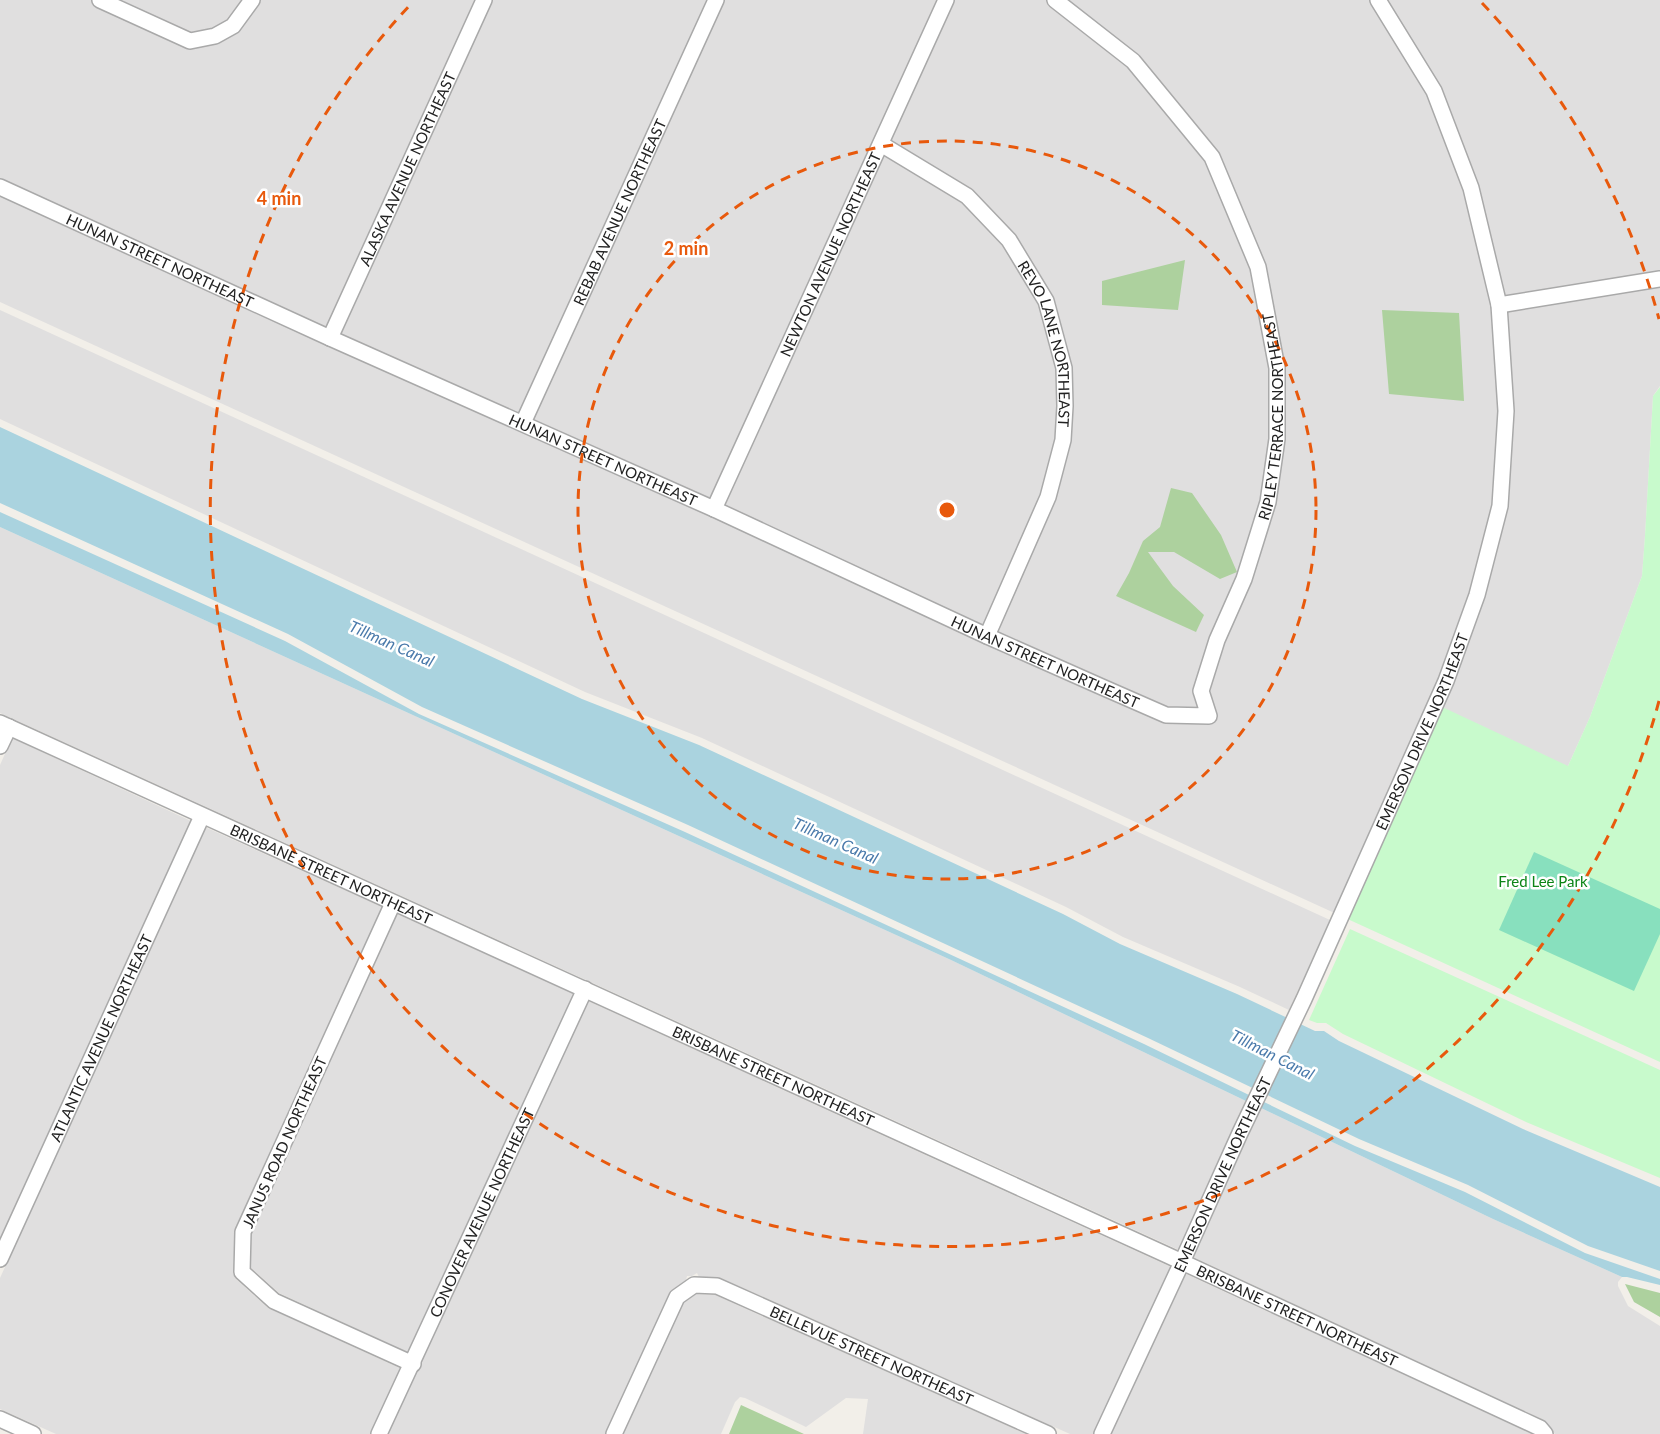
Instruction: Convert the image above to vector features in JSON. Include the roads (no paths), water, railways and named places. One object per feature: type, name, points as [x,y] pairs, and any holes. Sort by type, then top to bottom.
[{"type":"street","points":[[100,0],[190,41],[215,36],[233,26],[252,0]]},
{"type":"street","name":"ALASKA AVENUE NORTHEAST","points":[[330,338],[484,0]]},
{"type":"street","name":"REBAB AVENUE NORTHEAST","points":[[523,423],[716,0]]},
{"type":"street","name":"NEWTON AVENUE NORTHEAST","points":[[714,509],[946,0]]},
{"type":"street","name":"RIPLEY TERRACE NORTHEAST","points":[[1054,0],[1132,61],[1212,157],[1259,270],[1277,368],[1277,439],[1268,502],[1244,579],[1217,640],[1201,691],[1209,716]]},
{"type":"street","name":"EMERSON DRIVE NORTHEAST","points":[[1102,1434],[1239,1133],[1304,999],[1446,681],[1477,595],[1500,506],[1506,411],[1499,305],[1471,188],[1434,91],[1378,0]]},
{"type":"street","name":"REVO LANE NORTHEAST","points":[[882,144],[967,196],[1009,240],[1046,301],[1064,368],[1063,440],[1048,497],[987,636]]},
{"type":"street","name":"HUNAN STREET NORTHEAST","points":[[0,187],[330,338],[714,509],[987,636],[1166,715],[1209,716]]},
{"type":"street","points":[[1499,305],[1660,279]]},
{"type":"street","points":[[0,746],[4,725]]},
{"type":"street","name":"BRISBANE STREET NORTHEAST","points":[[4,725],[1182,1262],[1540,1428],[1545,1434]]},
{"type":"street","name":"ATLANTIC AVENUE NORTHEAST","points":[[0,1258],[202,816]]},
{"type":"street","name":"JANUS ROAD NORTHEAST","points":[[393,903],[243,1232],[242,1272],[274,1301],[413,1364]]},
{"type":"street","name":"CONOVER AVENUE NORTHEAST","points":[[379,1434],[585,989]]},
{"type":"street","name":"BELLEVUE STREET NORTHEAST","points":[[614,1434],[677,1298],[694,1285],[717,1286],[1048,1434]]},
{"type":"street","points":[[0,1419],[33,1434]]},
{"type":"water","name":"Tillman Canal","points":[[0,427],[582,699],[699,745],[1063,914],[1120,944],[1237,994],[1315,1031],[1324,1031],[1339,1041],[1523,1129],[1660,1187],[1660,1271],[1588,1246],[1468,1185],[1359,1139],[1148,1038],[688,825],[422,707],[288,634],[0,503]]},
{"type":"water","points":[[0,512],[285,641],[419,714],[685,832],[1144,1044],[1249,1095],[1246,1101],[951,960],[0,527]]},
{"type":"water","points":[[1264,1102],[1355,1146],[1465,1192],[1585,1253],[1660,1279],[1660,1285],[1622,1277],[1493,1219],[1261,1108]]},
{"type":"park label","name":"Fred Lee Park","points":[[1543,881]]}]
